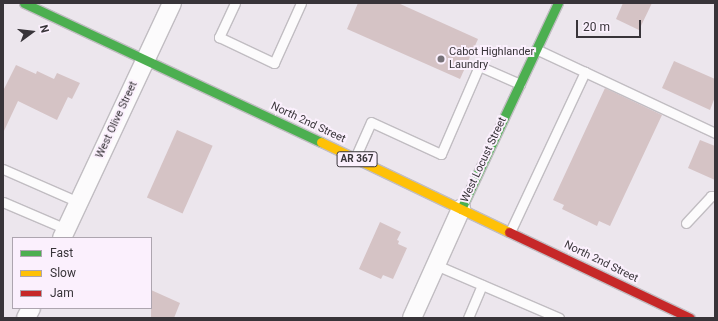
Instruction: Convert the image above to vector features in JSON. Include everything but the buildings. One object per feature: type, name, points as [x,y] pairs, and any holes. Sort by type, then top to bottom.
[{"type":"main road","name":"North 2nd Street","points":[[24,3],[146,59],[690,318]]},
{"type":"main road","name":"West Locust Street","points":[[461,209],[558,3]]},
{"type":"street","name":"West Olive Street","points":[[64,234],[172,3]]},
{"type":"street","name":"West Locust Street","points":[[412,318],[461,209]]},
{"type":"street","points":[[26,318],[30,309]]},
{"type":"lane","points":[[235,3],[220,37],[274,63],[301,3]]},
{"type":"lane","points":[[536,49],[715,133]]},
{"type":"lane","points":[[355,158],[371,122],[441,154],[480,66],[520,84]]},
{"type":"lane","points":[[510,232],[585,72]]},
{"type":"lane","points":[[3,169],[78,202]]},
{"type":"lane","points":[[686,223],[711,196],[715,196]]},
{"type":"lane","points":[[3,202],[64,234]]},
{"type":"lane","points":[[436,265],[559,318]]},
{"type":"lane","points":[[468,318],[482,285]]},
{"type":"traffic: fast","points":[[24,3],[321,142]]},
{"type":"traffic: fast","points":[[461,209],[558,3]]},
{"type":"traffic: slow","points":[[321,142],[509,232]]},
{"type":"traffic: jam","points":[[509,232],[690,318]]},
{"type":"place","name":"Cabot Highlander Laundry","points":[[441,59]]}]
